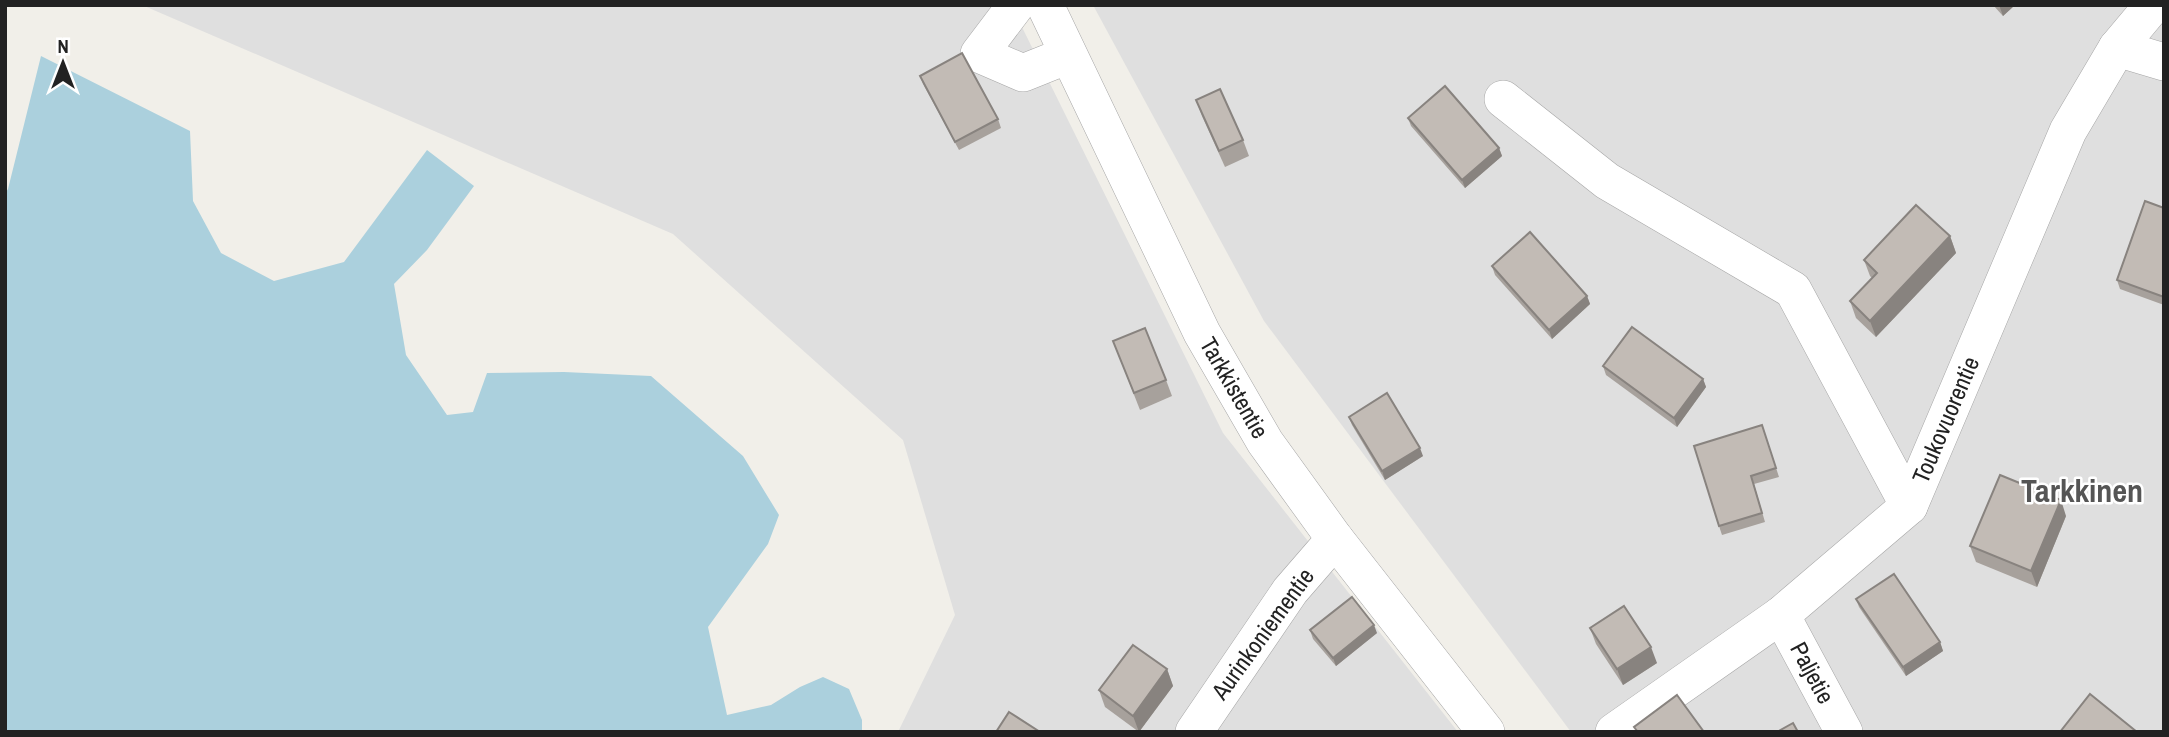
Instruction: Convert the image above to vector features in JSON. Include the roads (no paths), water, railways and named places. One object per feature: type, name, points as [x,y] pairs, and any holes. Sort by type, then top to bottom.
[{"type":"street","points":[[1016,5],[979,54],[1023,73],[1068,55]]},
{"type":"street","name":"Tarkkistentie","points":[[1045,5],[1202,332],[1265,442],[1335,539],[1486,732]]},
{"type":"street","name":"Toukovuorentie","points":[[1614,732],[1781,615],[1909,506],[2068,131],[2117,48],[2147,7]]},
{"type":"street","points":[[2117,48],[2164,62]]},
{"type":"street","points":[[1503,99],[1607,181],[1793,290],[1909,506]]},
{"type":"street","name":"Aurinkoniementie","points":[[1194,732],[1290,590],[1335,539]]},
{"type":"street","name":"Paljetie","points":[[1781,615],[1843,732]]},
{"type":"water","points":[[41,56],[190,131],[193,201],[221,253],[274,281],[344,262],[427,150],[474,186],[427,250],[394,284],[406,355],[447,415],[473,412],[487,373],[564,372],[651,376],[743,456],[779,515],[768,544],[708,627],[727,715],[771,705],[823,677],[849,689],[862,720],[862,732],[5,732],[5,194]]},
{"type":"district","name":"Tarkkinen","points":[[2082,491]]}]
